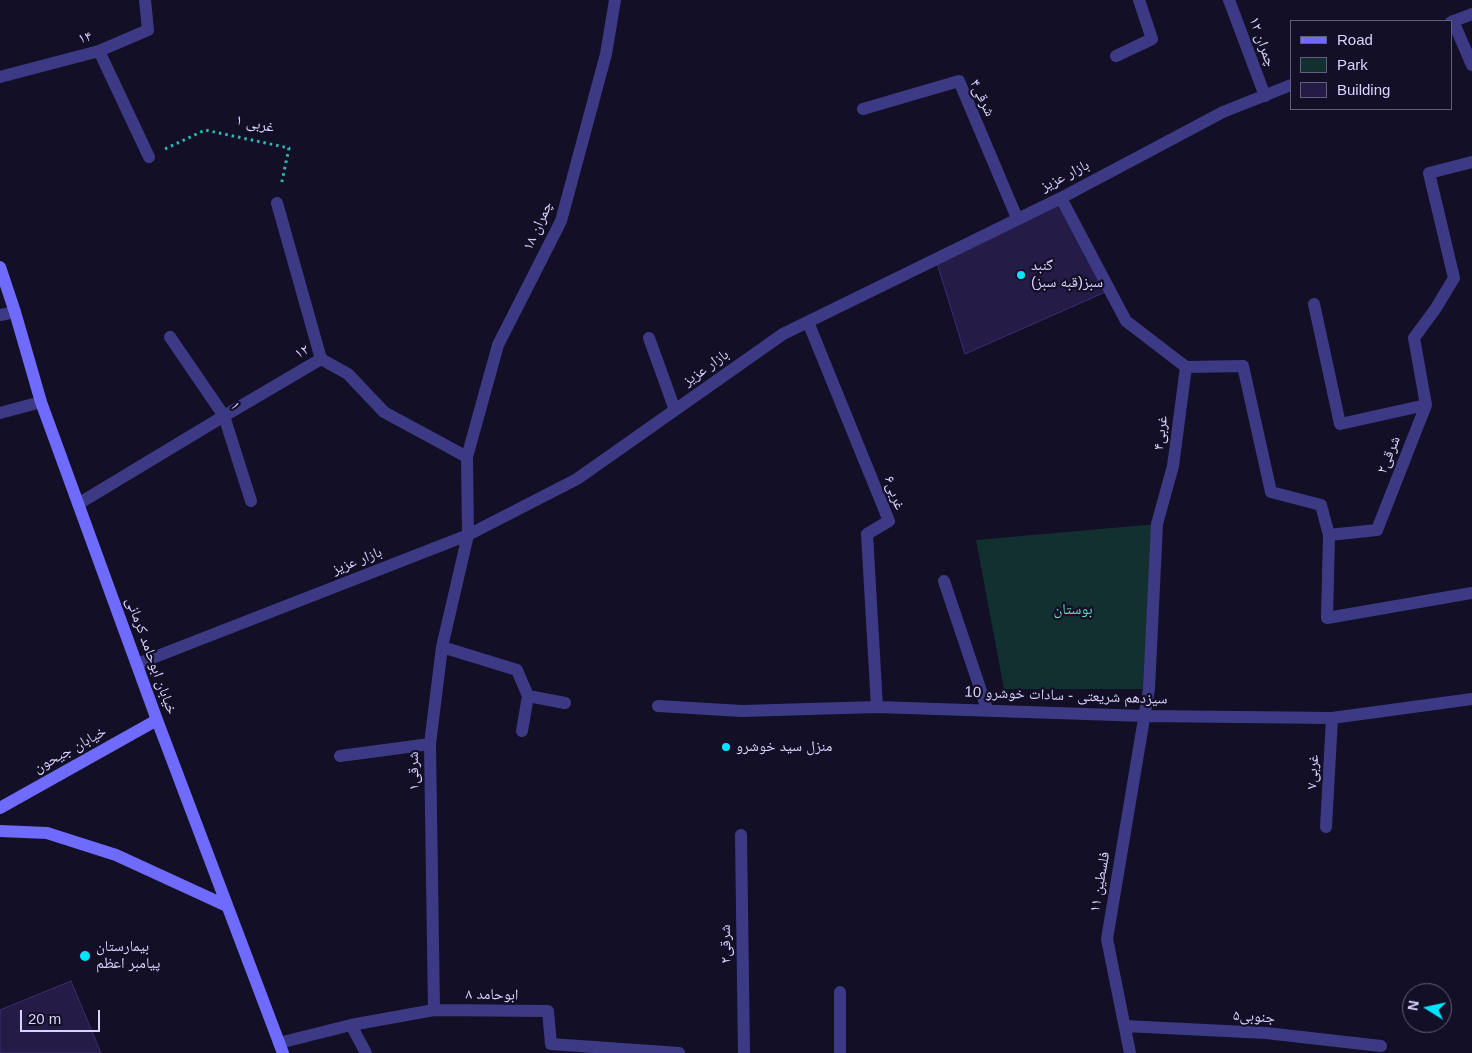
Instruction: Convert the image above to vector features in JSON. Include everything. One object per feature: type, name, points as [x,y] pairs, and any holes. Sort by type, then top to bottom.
[{"type":"main road","name":"خیابان ابوحامد کرمانی","points":[[0,267],[41,402],[157,720],[281,1048]]},
{"type":"main road","name":"خیابان جیحون","points":[[0,808],[157,720]]},
{"type":"main road","points":[[0,831],[46,833],[116,855],[227,906]]},
{"type":"street","name":"۱۴","points":[[0,77],[99,51],[148,30],[144,0]]},
{"type":"street","name":"چمران ۱۸","points":[[467,457],[498,345],[561,221],[606,54],[615,0]]},
{"type":"street","points":[[1116,56],[1152,39],[1139,0]]},
{"type":"street","name":"چمران ۱۲","points":[[1229,0],[1265,96]]},
{"type":"street","points":[[1472,14],[1452,22],[1472,65]]},
{"type":"street","points":[[99,51],[149,157]]},
{"type":"street","name":"شرقی۴","points":[[862,109],[959,81],[1017,218]]},
{"type":"street","name":"بازار عزیز","points":[[137,664],[468,535],[577,479],[783,334],[1061,198],[1223,112],[1290,85]]},
{"type":"street","points":[[1314,304],[1340,424],[1426,405],[1414,338],[1436,308],[1454,278],[1429,173],[1472,162]]},
{"type":"street","points":[[1061,198],[1126,321],[1186,367],[1243,366],[1271,492],[1321,505],[1329,535],[1327,618],[1472,594]]},
{"type":"street","points":[[277,202],[321,359]]},
{"type":"street","points":[[0,314],[15,312]]},
{"type":"street","name":"غربی۶","points":[[808,322],[889,521],[867,534],[877,707]]},
{"type":"street","name":"۱","points":[[170,336],[224,416],[252,501]]},
{"type":"street","points":[[649,338],[675,410]]},
{"type":"street","name":"۱۲","points":[[78,504],[321,359],[348,374],[384,412],[467,457]]},
{"type":"street","name":"غربی۴","points":[[1145,716],[1157,524],[1173,466],[1186,367]]},
{"type":"street","points":[[0,413],[41,402]]},
{"type":"street","name":"شرقی۲","points":[[1329,535],[1377,530],[1426,405]]},
{"type":"street","points":[[467,457],[468,535]]},
{"type":"street","name":"شرقی۱","points":[[434,1010],[430,744],[442,647],[468,535]]},
{"type":"street","points":[[944,581],[987,710]]},
{"type":"street","points":[[442,647],[517,670],[528,696],[522,731]]},
{"type":"street","points":[[528,696],[565,703]]},
{"type":"street","name":"سیزدهم شریعتی - سادات خوشرو 10","points":[[658,706],[742,711],[877,707],[1145,716],[1332,718],[1472,699]]},
{"type":"street","name":"فلسطین ۱۱","points":[[1130,1053],[1107,939],[1145,716]]},
{"type":"street","name":"غربی۷","points":[[1326,827],[1332,718]]},
{"type":"street","points":[[340,756],[430,744]]},
{"type":"street","name":"شرقی۲","points":[[741,835],[744,1053]]},
{"type":"street","points":[[840,992],[840,1053]]},
{"type":"street","name":"ابوحامد ۸","points":[[281,1048],[351,1025],[434,1010],[548,1011],[551,1044],[679,1053]]},
{"type":"street","points":[[351,1025],[366,1053]]},
{"type":"street","name":"جنوبی۵","points":[[1125,1026],[1266,1033],[1381,1046]]},
{"type":"path","name":"۱ غربی","points":[[149,157],[205,130],[289,148],[277,202]]},
{"type":"green space","name":"بوستان","points":[[1157,524],[1149,689],[1004,689],[976,540]]},
{"type":"building","name":"گنبد سبز(قبه سبز)","points":[[1061,198],[1110,290],[965,354],[936,260]]},
{"type":"building","points":[[71,981],[101,1053],[0,1053],[0,1010]]},
{"type":"place","name":"گنبد سبز(قبه سبز)","points":[[1021,275]]},
{"type":"place","name":"منزل سید خوشرو","points":[[726,747]]},
{"type":"place","name":"بیمارستان پیامبر اعظم","points":[[85,956]]}]
